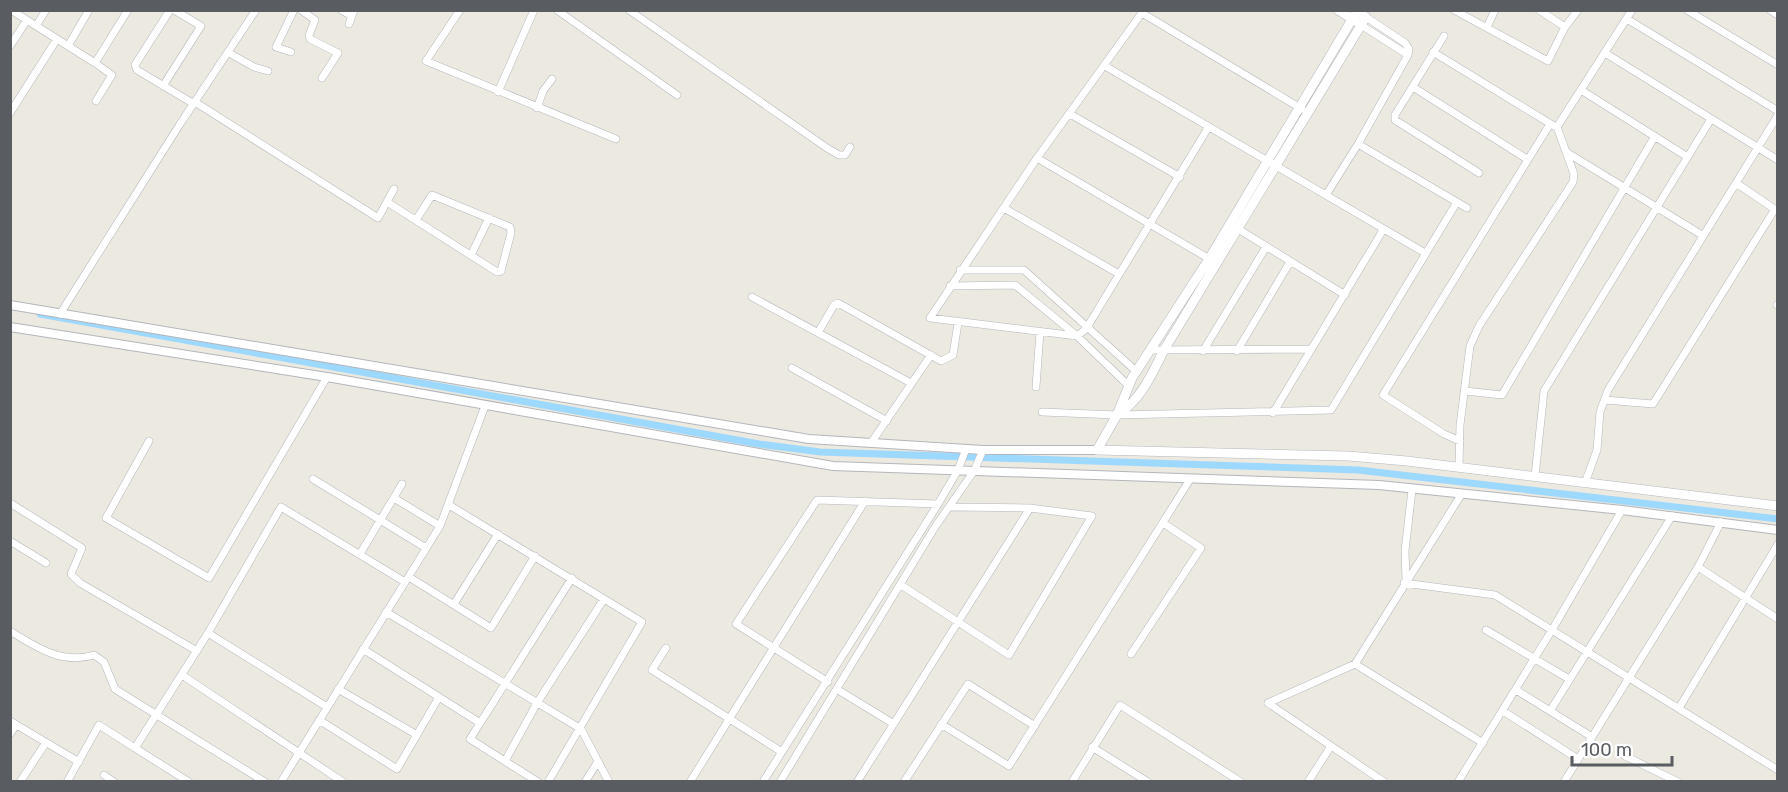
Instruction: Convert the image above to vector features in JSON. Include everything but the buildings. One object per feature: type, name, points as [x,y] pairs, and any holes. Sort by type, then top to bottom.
[{"type":"main road","points":[[1118,415],[1132,404],[1146,386],[1213,261],[1270,165],[1364,21],[1355,14],[1338,10]]},
{"type":"main road","points":[[1304,110],[1355,14]]},
{"type":"main road","points":[[1213,261],[1153,350],[1136,371],[1118,415],[1097,450],[1348,456],[1459,466],[1778,506]]},
{"type":"street","points":[[11,10],[112,75],[96,101]]},
{"type":"street","points":[[36,26],[45,10]]},
{"type":"street","points":[[68,46],[89,10]]},
{"type":"street","points":[[95,63],[128,10]]},
{"type":"street","points":[[163,86],[201,26],[172,10],[135,65],[136,70],[163,86],[194,103],[378,218],[394,189]]},
{"type":"street","points":[[187,18],[192,10]]},
{"type":"street","points":[[60,314],[256,10]]},
{"type":"street","points":[[291,52],[276,46],[294,10]]},
{"type":"street","points":[[301,10],[315,20],[309,35],[310,39],[338,53],[322,78]]},
{"type":"street","points":[[341,10],[353,13],[349,24]]},
{"type":"street","points":[[460,10],[426,61],[616,139]]},
{"type":"street","points":[[498,92],[534,10]]},
{"type":"street","points":[[557,10],[677,95]]},
{"type":"street","points":[[629,10],[827,148],[839,155],[845,155],[850,147]]},
{"type":"street","points":[[1454,10],[1548,61],[1565,27],[1578,10]]},
{"type":"street","points":[[1487,27],[1495,10]]},
{"type":"street","points":[[1539,10],[1565,27]]},
{"type":"street","points":[[1460,441],[1444,434],[1383,395],[1424,333],[1527,159],[1581,90],[1632,10]]},
{"type":"street","points":[[1687,10],[1778,65]]},
{"type":"street","points":[[1770,10],[1778,15]]},
{"type":"street","points":[[1208,128],[1086,328],[1077,336],[930,318],[1037,158],[1143,12],[1304,110]]},
{"type":"street","points":[[1585,483],[1597,450],[1600,412],[1608,390],[1702,235],[1759,148],[1778,113],[1627,19]]},
{"type":"street","points":[[10,46],[27,20]]},
{"type":"street","points":[[1326,195],[1358,144],[1408,55],[1409,48],[1405,43],[1364,21]]},
{"type":"street","points":[[1444,36],[1395,115],[1395,120],[1479,173]]},
{"type":"street","points":[[10,113],[57,39]]},
{"type":"street","points":[[1434,52],[1553,126],[1566,152],[1573,182],[1479,326],[1470,346],[1459,466]]},
{"type":"street","points":[[229,53],[254,67],[268,70]]},
{"type":"street","points":[[1605,53],[1778,160]]},
{"type":"street","points":[[1105,66],[1425,254]]},
{"type":"street","points":[[537,108],[543,91],[552,79]]},
{"type":"street","points":[[1413,87],[1527,159]]},
{"type":"street","points":[[1581,90],[1686,156]]},
{"type":"street","points":[[1070,114],[1180,177]]},
{"type":"street","points":[[1535,476],[1544,391],[1658,207],[1686,156],[1711,119]]},
{"type":"street","points":[[1465,391],[1502,395],[1623,186],[1655,136]]},
{"type":"street","points":[[1358,144],[1467,208]]},
{"type":"street","points":[[1566,152],[1702,235]]},
{"type":"street","points":[[1037,158],[1149,226],[1213,261]]},
{"type":"street","points":[[1605,400],[1653,404],[1776,210],[1736,183]]},
{"type":"street","points":[[387,202],[497,272],[501,271],[512,229],[432,195],[416,220]]},
{"type":"street","points":[[1042,412],[1118,415],[1331,410],[1456,202]]},
{"type":"street","points":[[1004,208],[1119,274]]},
{"type":"street","points":[[471,255],[489,218]]},
{"type":"street","points":[[1234,226],[1345,295]]},
{"type":"street","points":[[1273,413],[1383,230]]},
{"type":"street","points":[[1203,351],[1266,247]]},
{"type":"street","points":[[1237,351],[1290,262]]},
{"type":"street","points":[[960,270],[1024,270],[1136,371]]},
{"type":"street","points":[[950,286],[1015,285],[1077,336],[1129,386]]},
{"type":"street","points":[[752,297],[819,331],[911,383]]},
{"type":"street","points":[[819,331],[834,305],[838,303],[941,361],[953,356],[958,323]]},
{"type":"street","points":[[10,305],[809,439],[982,453],[1097,450]]},
{"type":"street","points":[[10,327],[327,378],[792,461],[891,470],[959,468],[1189,481],[1379,485],[1622,510],[1778,530]]},
{"type":"street","points":[[1036,387],[1040,332]]},
{"type":"street","points":[[1153,350],[1310,349]]},
{"type":"street","points":[[871,443],[931,355]]},
{"type":"street","points":[[792,368],[887,421]]},
{"type":"street","points":[[149,441],[106,518],[209,578],[327,378]]},
{"type":"street","points":[[281,782],[440,526],[485,406]]},
{"type":"street","points":[[763,782],[938,504],[966,451]]},
{"type":"street","points":[[780,782],[902,585],[935,527],[976,469],[982,453]]},
{"type":"street","points":[[313,479],[426,548]]},
{"type":"street","points":[[941,724],[1009,766],[1189,481]]},
{"type":"street","points":[[360,555],[402,484]]},
{"type":"street","points":[[1405,581],[1405,551],[1412,490]]},
{"type":"street","points":[[1384,782],[1371,778],[1331,746],[1268,703],[1355,664],[1461,495]]},
{"type":"street","points":[[394,498],[440,526]]},
{"type":"street","points":[[828,682],[736,624],[818,501],[938,504]]},
{"type":"street","points":[[690,782],[864,501]]},
{"type":"street","points":[[10,503],[82,548],[71,574],[80,583],[197,651]]},
{"type":"street","points":[[449,505],[642,622],[548,782]]},
{"type":"street","points":[[135,748],[208,633],[281,507],[360,555],[453,604],[491,628],[535,556]]},
{"type":"street","points":[[902,585],[1010,655],[1092,516],[1030,508],[951,507]]},
{"type":"street","points":[[857,782],[1030,508]]},
{"type":"street","points":[[1458,782],[1535,659],[1622,510]]},
{"type":"street","points":[[1550,711],[1672,516]]},
{"type":"street","points":[[1564,782],[1698,567],[1721,522]]},
{"type":"street","points":[[1131,654],[1201,548],[1163,523]]},
{"type":"street","points":[[453,604],[498,534]]},
{"type":"street","points":[[10,541],[46,563]]},
{"type":"street","points":[[1679,708],[1778,544]]},
{"type":"street","points":[[1698,567],[1778,619]]},
{"type":"street","points":[[538,782],[470,740],[572,578]]},
{"type":"street","points":[[1405,581],[1490,593],[1776,766]]},
{"type":"street","points":[[505,761],[537,703],[604,598]]},
{"type":"street","points":[[386,612],[581,729],[609,782]]},
{"type":"street","points":[[1486,630],[1569,680]]},
{"type":"street","points":[[10,631],[45,652],[58,656],[84,658],[94,655],[104,662],[115,689],[266,782]]},
{"type":"street","points":[[208,633],[327,707]]},
{"type":"street","points":[[666,648],[652,670],[782,752]]},
{"type":"street","points":[[363,650],[480,723]]},
{"type":"street","points":[[1355,664],[1483,743]]},
{"type":"street","points":[[182,675],[343,782]]},
{"type":"street","points":[[904,782],[968,684],[1035,726]]},
{"type":"street","points":[[338,689],[417,735]]},
{"type":"street","points":[[838,690],[894,724]]},
{"type":"street","points":[[1516,690],[1592,737]]},
{"type":"street","points":[[319,720],[398,769],[439,697]]},
{"type":"street","points":[[1071,782],[1119,705],[1241,782]]},
{"type":"street","points":[[1503,711],[1578,759]]},
{"type":"street","points":[[10,734],[14,723],[45,744],[79,762]]},
{"type":"street","points":[[66,782],[99,725],[189,782]]},
{"type":"street","points":[[20,782],[45,744]]},
{"type":"street","points":[[1308,782],[1331,746]]},
{"type":"street","points":[[1092,747],[1148,782]]},
{"type":"street","points":[[1625,756],[1677,782]]},
{"type":"street","points":[[585,782],[597,763]]},
{"type":"street","points":[[104,775],[114,782]]},
{"type":"waterway","points":[[40,314],[759,444],[820,452],[1358,470],[1778,519]]}]
